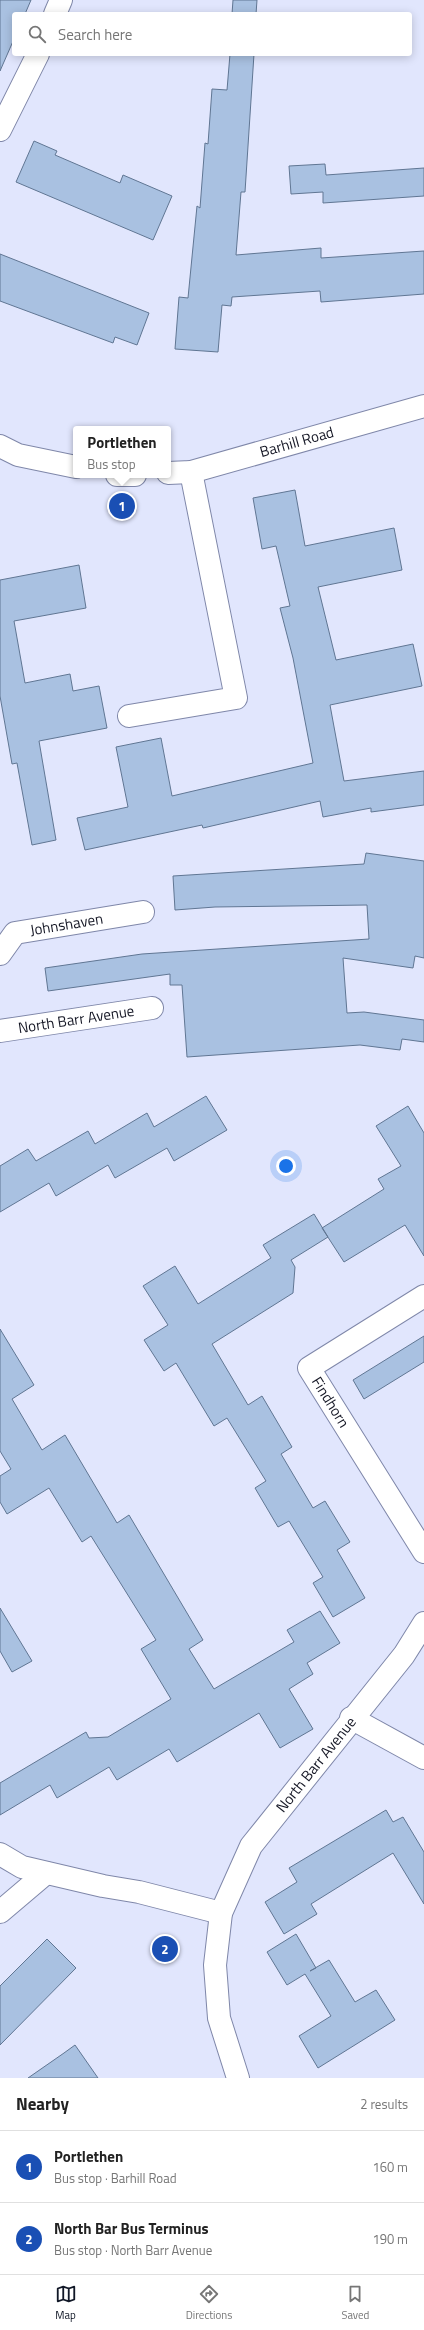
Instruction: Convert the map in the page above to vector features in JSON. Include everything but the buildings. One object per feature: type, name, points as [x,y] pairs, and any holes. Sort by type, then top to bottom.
[{"type":"street","points":[[56,12],[61,0]]},
{"type":"street","points":[[0,130],[37,56]]},
{"type":"street","name":"Barhill Road","points":[[171,473],[191,472],[424,406]]},
{"type":"street","points":[[0,446],[18,455],[73,466]]},
{"type":"street","points":[[129,716],[236,698],[191,472]]},
{"type":"street","name":"Johnshaven","points":[[0,954],[15,933],[143,912]]},
{"type":"street","name":"North Barr Avenue","points":[[0,1031],[152,1008]]},
{"type":"street","name":"Findhorn","points":[[424,1296],[309,1368],[424,1552]]},
{"type":"street","name":"North Barr Avenue","points":[[238,2078],[219,2018],[215,1965],[221,1913],[251,1846],[351,1718],[404,1655],[424,1623]]},
{"type":"street","points":[[351,1718],[424,1758]]},
{"type":"street","points":[[0,1854],[22,1868],[139,1892],[221,1913]]},
{"type":"street","points":[[0,1912],[46,1873]]},
{"type":"place","name":"Portlethen","points":[[122,506]]},
{"type":"place","name":"North Bar Bus Terminus","points":[[165,1949]]}]
